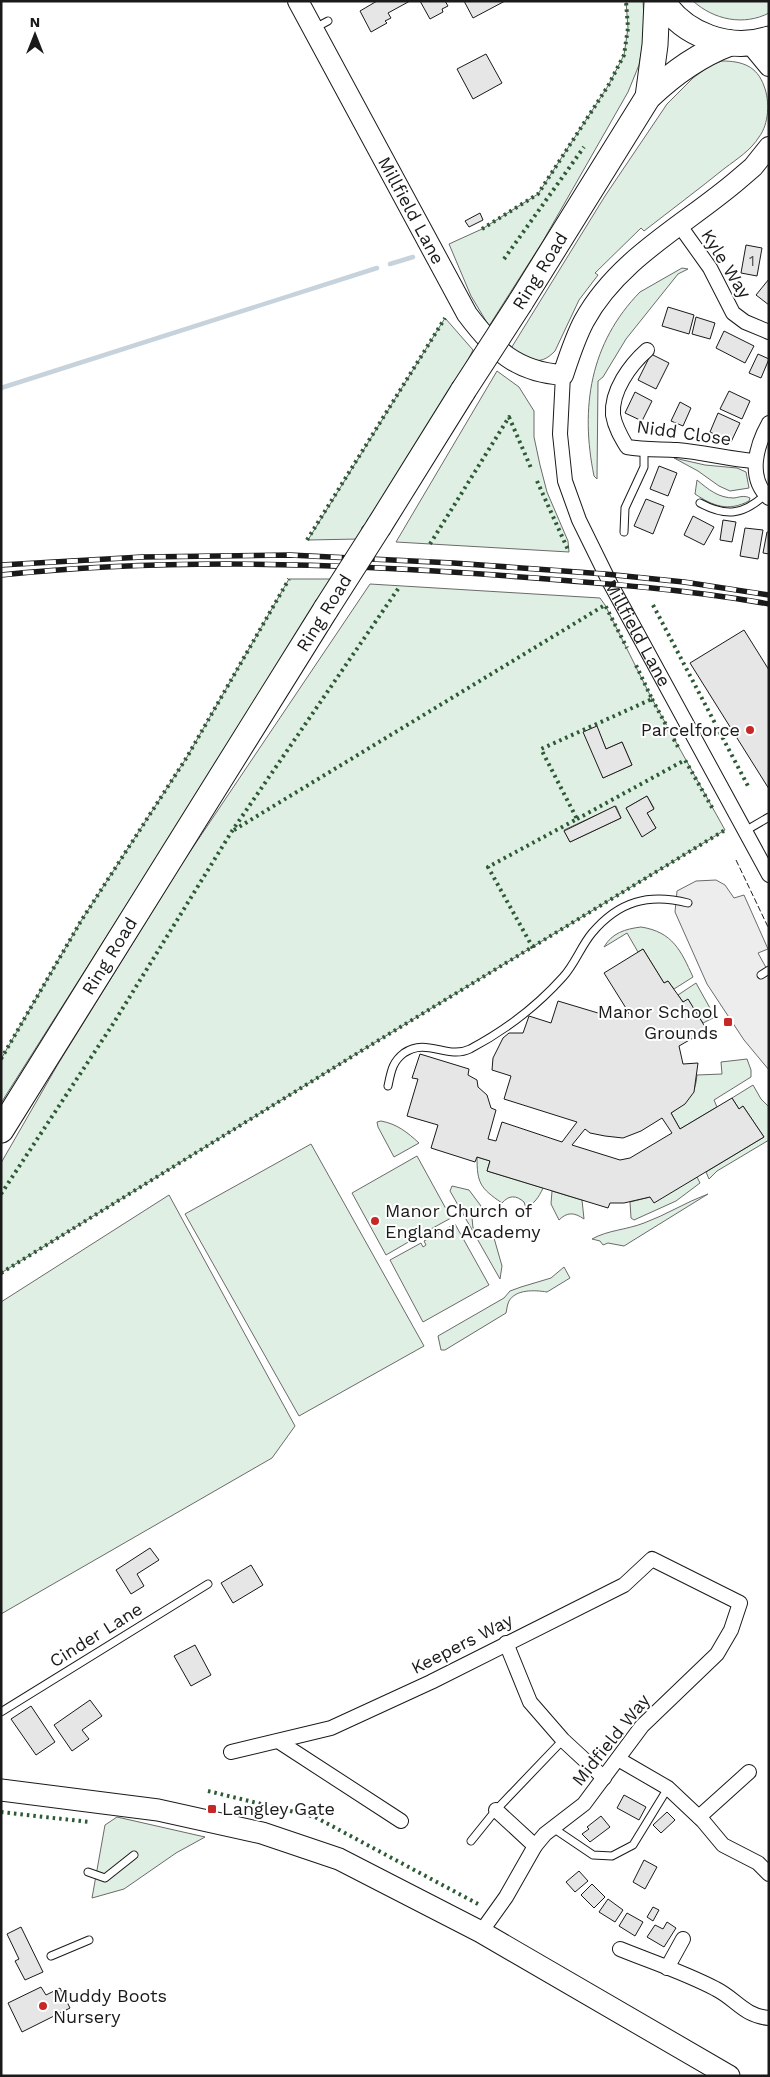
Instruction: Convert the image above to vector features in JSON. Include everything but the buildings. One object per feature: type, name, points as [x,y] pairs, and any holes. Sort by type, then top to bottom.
[{"type":"highway","name":"Ring Road","points":[[648,98],[655,45],[657,1]]},
{"type":"highway","points":[[662,1],[680,22],[695,32],[712,39],[750,42]]},
{"type":"highway","name":"Ring Road","points":[[1,1130],[648,98],[666,80],[707,52],[750,42]]},
{"type":"main road","points":[[1,1790],[158,1810],[262,1833],[339,1859],[486,1935],[729,2076]]},
{"type":"street","name":"Millfield Lane","points":[[298,1],[321,25],[467,314],[480,332],[513,361],[536,372],[563,375]]},
{"type":"street","points":[[750,42],[769,66]]},
{"type":"street","name":"Millfield Lane","points":[[769,147],[754,167],[721,195],[626,267],[596,301],[584,321],[563,375],[560,434],[565,481],[579,520],[610,583],[769,875]]},
{"type":"street","name":"Kyle Way","points":[[680,226],[710,268],[733,313],[745,322],[769,332]]},
{"type":"street","name":"Nidd Close","points":[[647,350],[632,363],[619,387],[613,413],[618,432],[627,447],[644,450],[678,450],[754,461]]},
{"type":"street","points":[[767,497],[759,487],[754,461],[769,423]]},
{"type":"street","name":"Midfield Way","points":[[486,1935],[535,1846],[553,1828],[584,1804],[642,1726],[717,1654],[731,1630],[740,1603],[652,1559]]},
{"type":"street","name":"Keepers Way","points":[[231,1752],[331,1728],[431,1682],[624,1585],[652,1559]]},
{"type":"street","points":[[506,1643],[530,1702],[563,1740],[604,1778]]},
{"type":"street","points":[[278,1741],[401,1821]]},
{"type":"street","points":[[618,1759],[668,1788],[699,1817],[723,1844],[758,1863],[769,1874]]},
{"type":"street","points":[[699,1817],[749,1772]]},
{"type":"street","points":[[496,1810],[535,1846]]},
{"type":"street","points":[[667,1968],[683,1939]]},
{"type":"street","points":[[620,1949],[719,1990],[756,2017],[769,2018]]},
{"type":"lane","points":[[624,532],[625,508],[644,467],[644,450]]},
{"type":"lane","points":[[700,503],[713,510],[729,514],[744,509],[767,497]]},
{"type":"lane","points":[[745,830],[769,817]]},
{"type":"lane","points":[[388,1086],[392,1065],[412,1048],[426,1046],[450,1052],[465,1051],[516,1020],[564,976],[592,932],[627,904],[645,899],[661,898],[688,903]]},
{"type":"lane","points":[[761,975],[769,970]]},
{"type":"lane","name":"Cinder Lane","points":[[1,1712],[208,1584]]},
{"type":"lane","points":[[472,1841],[496,1810],[563,1740]]},
{"type":"lane","points":[[553,1828],[593,1856],[612,1856],[633,1845],[668,1788]]},
{"type":"lane","points":[[88,1872],[105,1878],[134,1855]]},
{"type":"lane","points":[[51,1956],[89,1940]]},
{"type":"green space","points":[[626,1],[643,1],[645,34],[639,65],[628,92],[543,241],[489,326],[471,296],[449,244],[482,229],[538,194],[608,86],[624,55],[628,28]]},
{"type":"green space","points":[[693,1],[769,1],[769,13],[750,19],[730,19],[710,13]]},
{"type":"green space","points":[[722,61],[736,62],[748,66],[761,79],[764,86],[768,105],[767,119],[756,142],[739,158],[644,231],[641,228],[595,273],[598,275],[579,300],[555,351],[538,361],[527,359],[510,350],[605,196],[667,104],[693,78],[712,64]]},
{"type":"green space","points":[[682,268],[688,269],[678,274],[626,339],[603,377],[598,381],[597,479],[594,476],[588,426],[589,401],[600,355],[610,333],[623,312],[640,292]]},
{"type":"green space","points":[[445,318],[473,350],[455,386],[370,519],[362,527],[359,539],[308,540]]},
{"type":"green space","points":[[497,371],[519,387],[534,411],[534,437],[540,465],[547,492],[568,541],[569,552],[396,542]]},
{"type":"green space","points":[[674,458],[705,465],[737,468],[746,472],[749,488],[730,491]]},
{"type":"green space","points":[[697,480],[718,495],[728,498],[746,497],[750,498],[749,501],[727,507],[708,502],[695,494]]},
{"type":"green space","points":[[289,579],[333,579],[1,1103],[1,1059],[81,921],[187,757]]},
{"type":"green space","points":[[370,584],[600,598],[652,699],[725,830],[1,1273],[1,1163],[58,1064],[183,862]],"holes":[[[597,727],[606,749],[622,742],[632,765],[603,778]],[[647,796],[654,808],[647,813],[656,828],[642,836],[626,808]],[[616,806],[621,818],[570,842],[564,830]]]},
{"type":"green space","points":[[641,927],[661,933],[668,938],[680,951],[693,977],[674,989],[668,981],[664,983],[643,949],[638,952],[627,933],[604,947],[611,938],[620,932]]},
{"type":"green space","points":[[696,983],[715,1017],[703,1023],[688,1000],[683,1002],[678,995]]},
{"type":"green space","points":[[747,1059],[751,1070],[751,1077],[714,1100],[717,1107],[680,1129],[671,1113],[681,1106],[692,1093],[695,1088],[697,1075],[722,1074],[721,1062]]},
{"type":"green space","points":[[753,1085],[761,1099],[769,1107],[769,1140],[717,1171],[709,1179],[706,1172],[764,1137],[743,1106],[739,1109],[732,1098]]},
{"type":"green space","points":[[381,1121],[402,1129],[419,1143],[394,1157],[378,1127],[377,1122]]},
{"type":"green space","points":[[311,1144],[424,1346],[299,1416],[185,1214]]},
{"type":"green space","points":[[417,1156],[451,1218],[420,1235],[418,1232],[415,1234],[417,1237],[386,1255],[352,1193]]},
{"type":"green space","points":[[477,1157],[490,1161],[487,1171],[543,1188],[540,1194],[526,1208],[524,1202],[515,1197],[507,1198],[502,1203],[484,1189],[481,1184]]},
{"type":"green space","points":[[697,1177],[700,1183],[676,1201],[634,1220],[631,1218],[630,1202],[650,1197]]},
{"type":"green space","points":[[452,1186],[469,1190],[481,1206],[480,1210],[472,1218],[473,1228],[492,1231],[502,1266],[500,1279],[450,1191]]},
{"type":"green space","points":[[552,1191],[582,1200],[584,1219],[571,1214],[565,1215],[559,1220],[551,1204]]},
{"type":"green space","points":[[708,1194],[624,1246],[608,1243],[603,1245],[600,1241],[592,1239],[644,1223]]},
{"type":"green space","points":[[169,1195],[295,1426],[272,1458],[1,1614],[1,1302]]},
{"type":"green space","points":[[455,1224],[489,1285],[423,1322],[390,1260],[421,1243],[423,1247],[426,1245],[424,1241]]},
{"type":"green space","points":[[564,1267],[570,1278],[547,1292],[532,1291],[516,1294],[509,1301],[506,1313],[445,1350],[441,1350],[438,1336],[504,1298],[510,1291],[551,1278]]},
{"type":"green space","points":[[117,1817],[205,1837],[176,1853],[124,1889],[92,1898],[105,1825]]},
{"type":"shaded area","points":[[716,880],[725,885],[734,898],[744,895],[768,949],[758,953],[769,973],[769,1070],[744,1040],[707,984],[675,912],[677,891],[696,881]]},
{"type":"waterway","points":[[390,264],[413,257]]},
{"type":"waterway","points":[[1,388],[377,268]]},
{"type":"railway","points":[[1,565],[142,557],[290,555],[453,563],[605,574],[684,582],[769,595]]},
{"type":"railway","points":[[1,575],[124,566],[186,564],[311,565],[496,575],[632,586],[735,598],[769,604]]},
{"type":"hedge","points":[[482,229],[538,194],[608,86],[624,55],[628,28],[626,1]]},
{"type":"hedge","points":[[504,259],[584,147]]},
{"type":"hedge","points":[[307,540],[445,318]]},
{"type":"hedge","points":[[430,544],[509,417],[531,468]]},
{"type":"hedge","points":[[537,481],[569,552]]},
{"type":"hedge","points":[[1,1059],[81,921],[187,757],[289,579]]},
{"type":"hedge","points":[[1,1194],[113,1024],[232,831],[400,586]]},
{"type":"hedge","points":[[234,830],[605,605],[627,648]]},
{"type":"hedge","points":[[653,605],[749,788]]},
{"type":"hedge","points":[[533,948],[488,867],[577,819],[541,749],[652,699],[635,663]]},
{"type":"hedge","points":[[652,699],[678,747]]},
{"type":"hedge","points":[[577,819],[685,760],[714,811]]},
{"type":"hedge","points":[[1,1273],[725,830]]},
{"type":"hedge","points":[[208,1791],[315,1817],[478,1904]]},
{"type":"hedge","points":[[1,1812],[89,1822]]},
{"type":"fence","points":[[736,860],[769,929]]},
{"type":"place","name":"Parcelforce","points":[[750,730]]},
{"type":"place","name":"Manor School Grounds","points":[[728,1022]]},
{"type":"place","name":"Manor Church of England Academy","points":[[375,1221]]},
{"type":"place","name":"Langley Gate","points":[[212,1809]]},
{"type":"place","name":"Muddy Boots Nursery","points":[[43,2006]]}]
